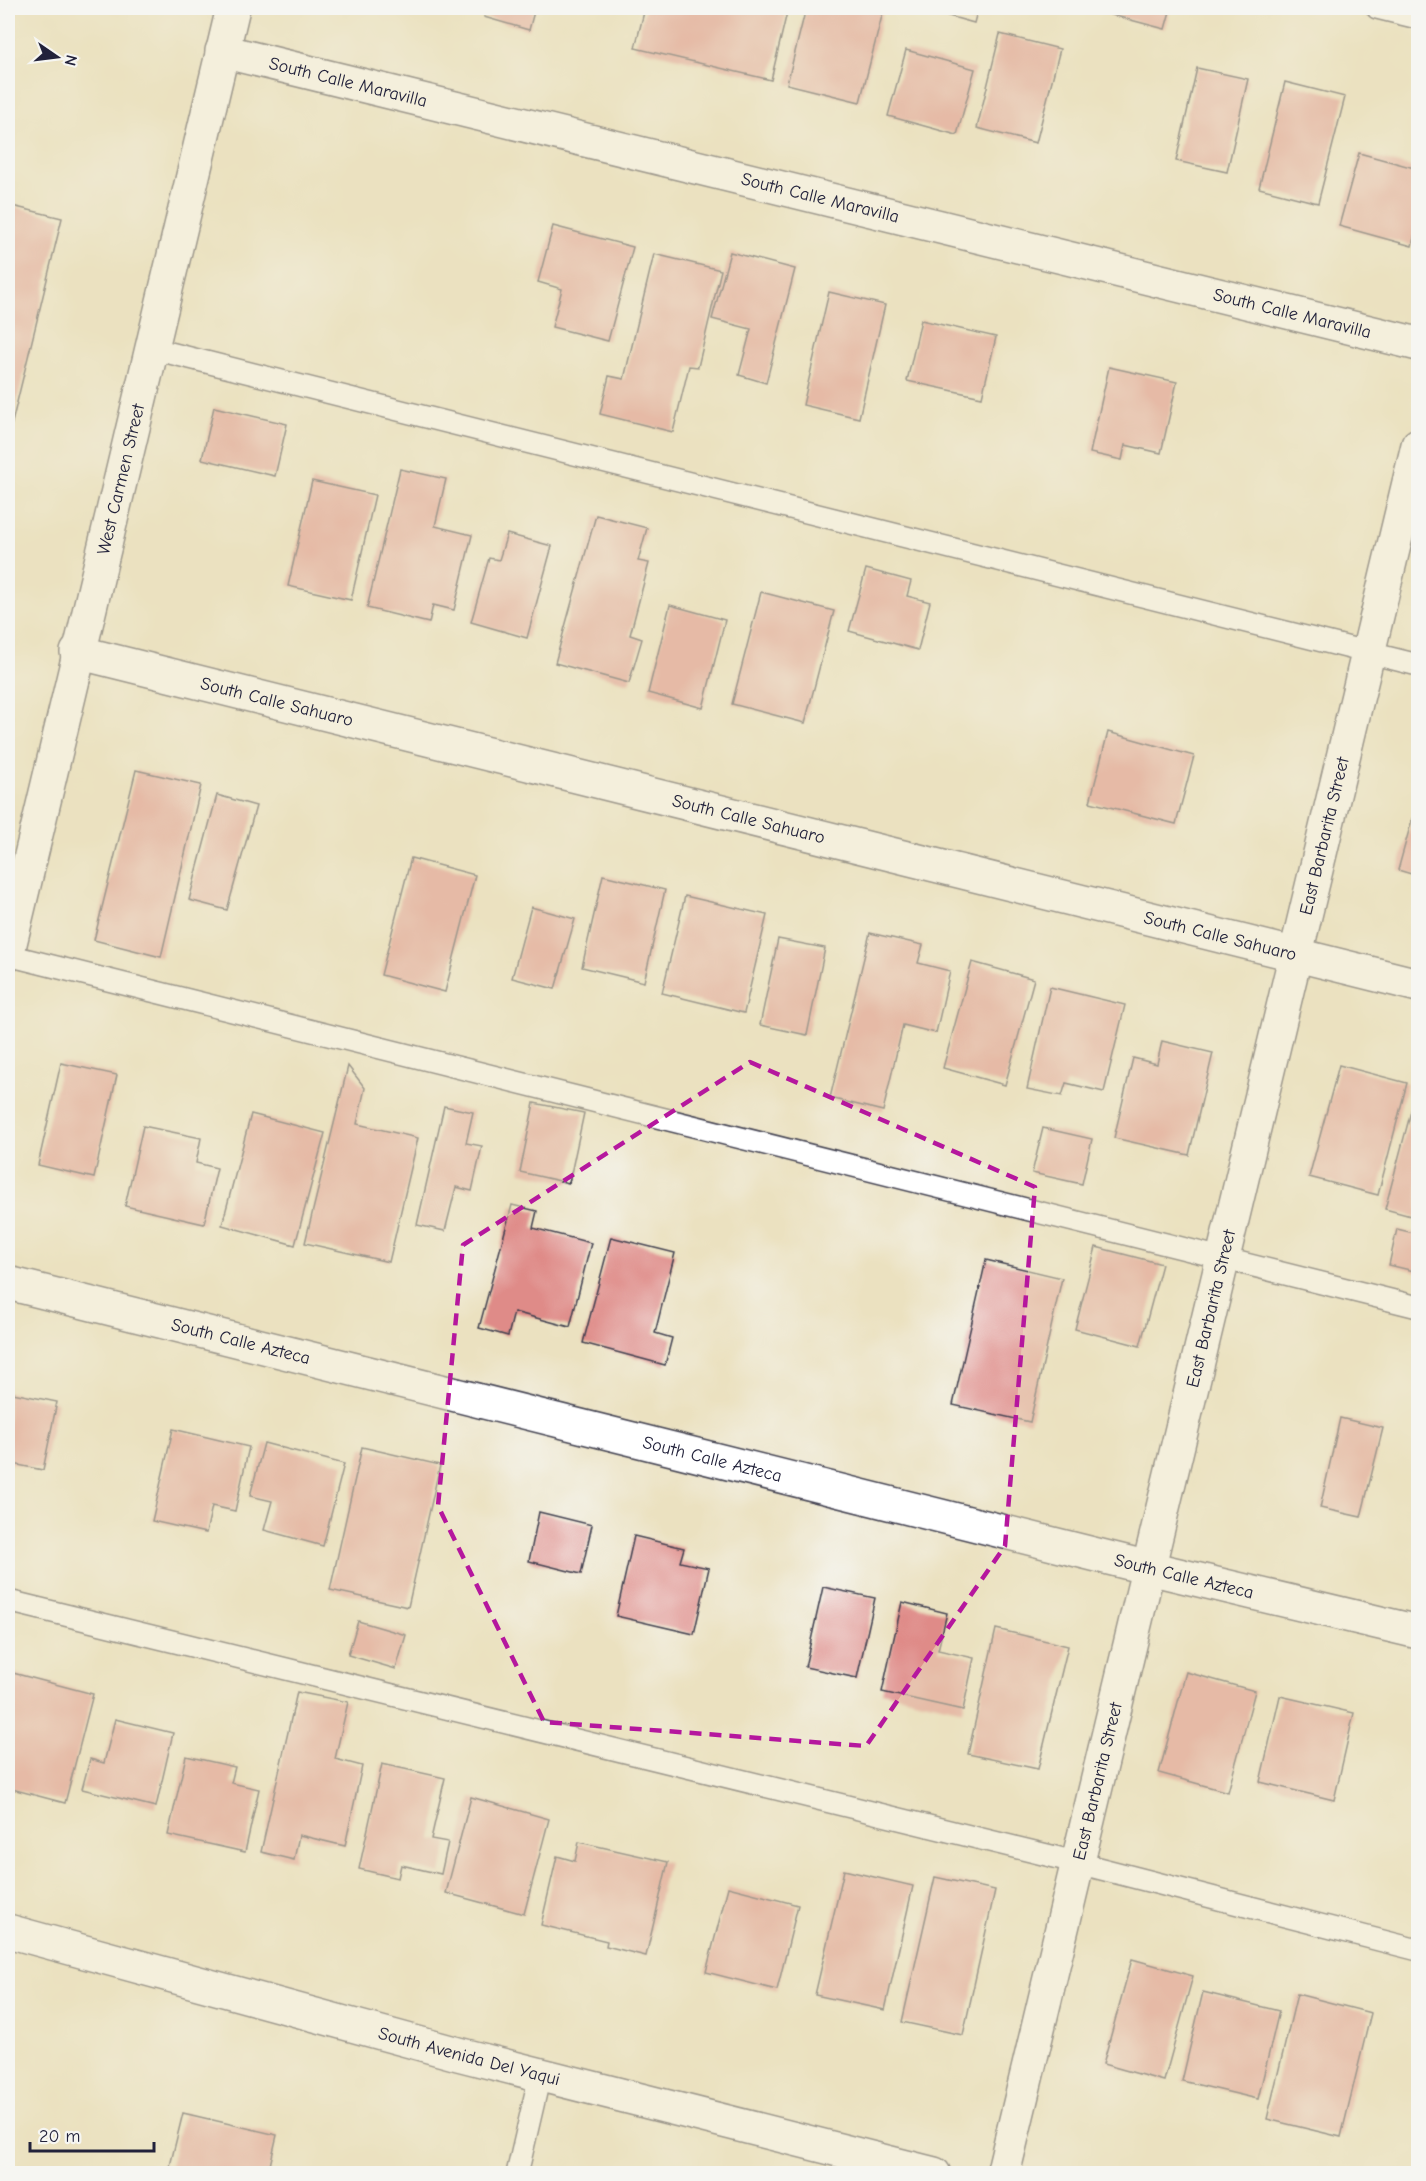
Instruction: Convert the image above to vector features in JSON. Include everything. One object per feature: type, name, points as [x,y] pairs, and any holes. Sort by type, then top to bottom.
[{"type":"street","name":"West Carmen Street","points":[[8,954],[77,652],[233,8]]},
{"type":"street","name":"South Calle Maravilla","points":[[222,51],[1419,344]]},
{"type":"street","name":"East Barbarita Street","points":[[1003,2174],[1419,445]]},
{"type":"street","name":"South Calle Sahuaro","points":[[77,652],[1419,985]]},
{"type":"street","name":"South Calle Azteca","points":[[8,1283],[1149,1568],[1419,1632]]},
{"type":"street","name":"South Avenida Del Yaqui","points":[[8,1931],[882,2167],[934,2174]]},
{"type":"lane","points":[[1377,8],[1419,18]]},
{"type":"lane","points":[[150,348],[1419,665]]},
{"type":"lane","points":[[8,954],[1419,1307]]},
{"type":"lane","points":[[8,1601],[1078,1863],[1419,1950]]},
{"type":"lane","points":[[517,2174],[540,2075]]},
{"type":"highlighted area","points":[[750,1062],[1035,1187],[1005,1546],[866,1746],[544,1722],[438,1506],[463,1245]]},
{"type":"building","points":[[487,8],[535,8],[529,30],[484,17]]},
{"type":"building","points":[[645,8],[788,8],[771,80],[635,48]]},
{"type":"building","points":[[806,8],[884,8],[860,102],[787,84]]},
{"type":"building","points":[[920,8],[978,8],[974,23]]},
{"type":"building","points":[[1105,8],[1171,8],[1165,29],[1104,13]]},
{"type":"building","points":[[1000,34],[1060,49],[1036,143],[977,128]]},
{"type":"building","points":[[906,50],[975,69],[957,135],[888,116]]},
{"type":"building","points":[[1197,68],[1248,79],[1227,172],[1176,161]]},
{"type":"building","points":[[1285,82],[1345,97],[1318,203],[1259,188]]},
{"type":"building","points":[[1359,153],[1418,169],[1418,221],[1412,246],[1339,226]]},
{"type":"building","points":[[8,205],[62,218],[8,439]]},
{"type":"building","points":[[553,226],[633,247],[608,341],[552,327],[562,289],[538,282]]},
{"type":"building","points":[[730,252],[795,269],[766,383],[739,375],[751,329],[712,319]]},
{"type":"building","points":[[654,254],[721,270],[698,367],[689,366],[673,432],[600,414],[609,376],[624,379]]},
{"type":"building","points":[[829,292],[885,305],[859,418],[803,405]]},
{"type":"building","points":[[921,320],[996,337],[982,397],[907,381]]},
{"type":"building","points":[[1109,367],[1177,382],[1161,453],[1125,445],[1122,460],[1090,453]]},
{"type":"building","points":[[214,407],[287,424],[275,476],[202,459]]},
{"type":"building","points":[[400,469],[446,479],[435,526],[472,535],[454,610],[433,605],[429,623],[367,608]]},
{"type":"building","points":[[312,481],[375,495],[351,600],[288,586]]},
{"type":"building","points":[[596,515],[647,528],[638,561],[649,563],[630,635],[642,639],[629,683],[555,663]]},
{"type":"building","points":[[507,534],[552,546],[527,638],[471,622],[489,558],[499,560]]},
{"type":"building","points":[[866,569],[911,581],[907,596],[930,602],[918,650],[849,631]]},
{"type":"building","points":[[761,592],[834,611],[805,723],[732,704]]},
{"type":"building","points":[[670,605],[725,620],[703,708],[648,693]]},
{"type":"building","points":[[1108,732],[1194,756],[1176,824],[1090,802]]},
{"type":"building","points":[[136,770],[201,785],[161,957],[94,940]]},
{"type":"building","points":[[217,795],[256,806],[227,910],[189,900]]},
{"type":"building","points":[[1418,798],[1418,876],[1398,870]]},
{"type":"building","points":[[411,858],[475,875],[445,992],[381,975]]},
{"type":"building","points":[[603,875],[665,890],[644,982],[582,967]]},
{"type":"building","points":[[685,896],[767,915],[744,1013],[662,993]]},
{"type":"building","points":[[531,907],[575,919],[555,989],[512,978]]},
{"type":"building","points":[[870,933],[923,945],[918,963],[950,971],[936,1033],[903,1025],[883,1111],[830,1098]]},
{"type":"building","points":[[778,939],[825,948],[807,1035],[760,1025]]},
{"type":"building","points":[[972,962],[1034,979],[1005,1085],[943,1068]]},
{"type":"building","points":[[1050,987],[1125,1005],[1104,1092],[1066,1083],[1062,1096],[1027,1089]]},
{"type":"building","points":[[1162,1041],[1213,1053],[1189,1155],[1114,1138],[1133,1058],[1157,1064]]},
{"type":"building","points":[[61,1063],[117,1075],[94,1178],[38,1165]]},
{"type":"building","points":[[1339,1065],[1407,1083],[1378,1195],[1309,1177]]},
{"type":"building","points":[[348,1066],[365,1088],[357,1124],[418,1138],[389,1262],[305,1243]]},
{"type":"building","points":[[1418,1085],[1418,1218],[1385,1209]]},
{"type":"building","points":[[534,1103],[584,1113],[569,1183],[520,1172]]},
{"type":"building","points":[[444,1106],[473,1112],[466,1143],[482,1146],[472,1191],[456,1187],[445,1231],[417,1225]]},
{"type":"building","points":[[251,1114],[325,1133],[295,1245],[222,1225]]},
{"type":"building","points":[[143,1126],[201,1138],[196,1163],[217,1168],[204,1224],[125,1206]]},
{"type":"building","points":[[1043,1128],[1092,1139],[1082,1184],[1032,1173]]},
{"type":"building","points":[[512,1205],[537,1211],[533,1228],[591,1243],[570,1327],[514,1312],[508,1336],[479,1328]]},
{"type":"building","points":[[1397,1229],[1418,1234],[1418,1272],[1389,1265]]},
{"type":"building","points":[[611,1237],[675,1253],[655,1333],[672,1338],[665,1365],[583,1343]]},
{"type":"building","points":[[1096,1247],[1162,1264],[1140,1346],[1075,1329]]},
{"type":"building","points":[[986,1260],[1062,1278],[1030,1422],[953,1405]]},
{"type":"building","points":[[8,1392],[57,1402],[43,1470],[8,1463]]},
{"type":"building","points":[[1340,1418],[1383,1428],[1361,1517],[1320,1508]]},
{"type":"building","points":[[173,1429],[249,1447],[235,1511],[212,1506],[206,1533],[152,1521]]},
{"type":"building","points":[[264,1443],[344,1464],[323,1546],[264,1530],[272,1501],[250,1496]]},
{"type":"building","points":[[362,1447],[440,1465],[408,1607],[330,1590]]},
{"type":"building","points":[[539,1512],[592,1525],[581,1574],[529,1561]]},
{"type":"building","points":[[634,1536],[684,1548],[680,1562],[709,1568],[694,1634],[616,1616]]},
{"type":"building","points":[[823,1587],[875,1598],[857,1678],[805,1667]]},
{"type":"building","points":[[902,1602],[947,1613],[938,1650],[974,1658],[963,1710],[882,1692]]},
{"type":"building","points":[[358,1621],[406,1635],[396,1669],[348,1655]]},
{"type":"building","points":[[996,1629],[1068,1646],[1038,1769],[968,1754]]},
{"type":"building","points":[[1186,1672],[1255,1691],[1228,1792],[1159,1773]]},
{"type":"building","points":[[13,1673],[93,1694],[65,1803],[8,1788],[8,1694]]},
{"type":"building","points":[[297,1692],[348,1702],[335,1759],[362,1766],[345,1846],[299,1835],[294,1860],[261,1852]]},
{"type":"building","points":[[1280,1696],[1354,1713],[1334,1800],[1260,1782]]},
{"type":"building","points":[[115,1719],[173,1733],[156,1807],[82,1789],[90,1759],[104,1763]]},
{"type":"building","points":[[186,1756],[235,1767],[231,1783],[259,1789],[245,1852],[168,1835]]},
{"type":"building","points":[[382,1764],[445,1778],[431,1839],[448,1842],[441,1874],[401,1865],[398,1878],[359,1869]]},
{"type":"building","points":[[471,1797],[549,1819],[524,1914],[446,1893]]},
{"type":"building","points":[[579,1842],[668,1862],[646,1956],[606,1946],[607,1941],[541,1925],[557,1856],[575,1861]]},
{"type":"building","points":[[844,1870],[913,1886],[885,2010],[815,1995]]},
{"type":"building","points":[[935,1877],[995,1890],[963,2035],[902,2022]]},
{"type":"building","points":[[728,1887],[798,1905],[777,1990],[706,1972]]},
{"type":"building","points":[[1132,1959],[1193,1976],[1164,2081],[1103,2064]]},
{"type":"building","points":[[1203,1992],[1279,2011],[1258,2099],[1182,2081]]},
{"type":"building","points":[[1297,1994],[1371,2013],[1341,2137],[1267,2119]]},
{"type":"building","points":[[183,2113],[277,2135],[268,2174],[168,2174]]}]
